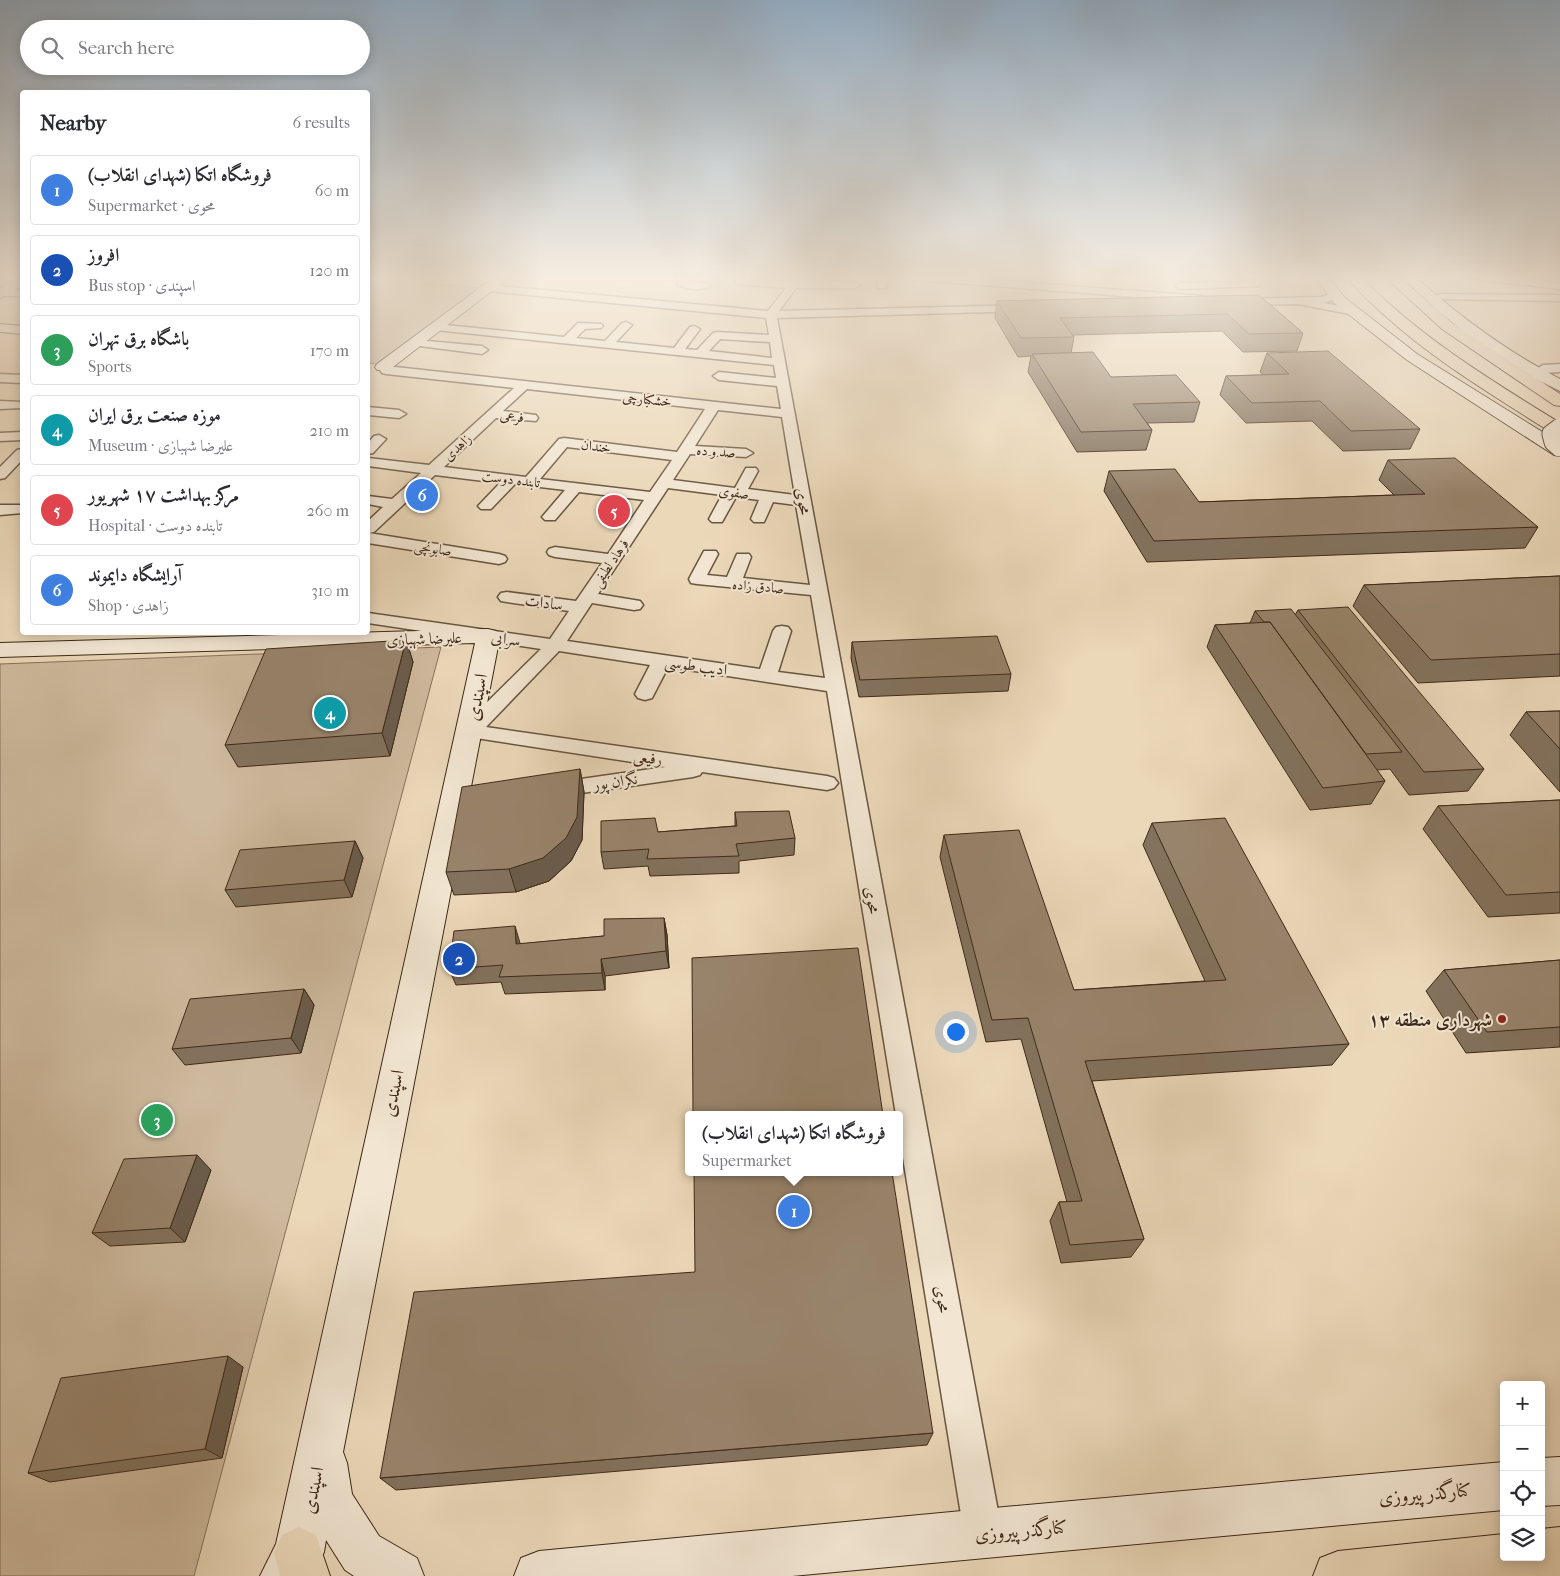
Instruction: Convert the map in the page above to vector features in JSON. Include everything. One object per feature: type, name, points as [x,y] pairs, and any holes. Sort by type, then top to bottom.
[{"type":"main road","points":[[377,370],[407,350]]},
{"type":"main road","points":[[1403,350],[1560,449]]},
{"type":"main road","points":[[1413,350],[1444,376]]},
{"type":"main road","points":[[1438,350],[1560,429],[1552,434],[1554,442],[1560,449]]},
{"type":"main road","points":[[1483,350],[1560,400]]},
{"type":"main road","points":[[1497,350],[1560,386]]},
{"type":"main road","points":[[1514,350],[1560,379]]},
{"type":"main road","points":[[1,650],[22,635]]},
{"type":"main road","name":"علیرضا شهبازی","points":[[1,650],[488,636]]},
{"type":"main road","name":"اسپندی","points":[[296,1568],[343,1330],[462,802],[470,731],[488,636]]},
{"type":"main road","points":[[321,1446],[329,1502],[362,1553],[400,1576]]},
{"type":"main road","points":[[1545,1482],[1560,1481]]},
{"type":"main road","name":"کنارگذر پیروزی","points":[[539,1576],[983,1533],[1500,1486]]},
{"type":"main road","points":[[1545,1554],[1560,1552]]},
{"type":"main road","points":[[1338,1576],[1500,1559]]},
{"type":"street","points":[[478,350],[482,350]]},
{"type":"street","points":[[656,350],[780,361]]},
{"type":"street","points":[[700,354],[704,350]]},
{"type":"street","points":[[753,350],[780,361]]},
{"type":"street","name":"محوی","points":[[778,350],[983,1533]]},
{"type":"street","points":[[719,376],[780,361]]},
{"type":"street","points":[[1543,369],[1560,368]]},
{"type":"street","name":"خشکبارچی","points":[[377,370],[789,414]]},
{"type":"street","points":[[0,378],[20,379]]},
{"type":"street","name":"زاهدی","points":[[370,527],[524,385]]},
{"type":"street","points":[[0,405],[20,405]]},
{"type":"street","name":"فرهاد لطیفی","points":[[470,731],[555,646],[713,406]]},
{"type":"street","points":[[370,411],[399,414]]},
{"type":"street","name":"فرعی","points":[[492,414],[531,418]]},
{"type":"street","points":[[0,437],[20,436]]},
{"type":"street","points":[[370,448],[379,439]]},
{"type":"street","name":"خندان","points":[[530,482],[564,442],[683,453]]},
{"type":"street","name":"صد و ده","points":[[683,453],[727,451],[746,453]]},
{"type":"street","points":[[0,475],[20,459]]},
{"type":"street","name":"تابنده دوست","points":[[370,462],[654,498]]},
{"type":"street","points":[[717,519],[751,471]]},
{"type":"street","points":[[486,506],[511,480]]},
{"type":"street","name":"صفوی","points":[[663,483],[804,501]]},
{"type":"street","points":[[550,517],[575,488]]},
{"type":"street","points":[[759,519],[768,496]]},
{"type":"street","points":[[370,500],[394,504]]},
{"type":"street","points":[[0,510],[20,509]]},
{"type":"street","name":"صابونچی","points":[[370,538],[499,559]]},
{"type":"street","points":[[555,552],[612,559]]},
{"type":"street","name":"صادق زاده","points":[[710,554],[697,579],[820,591]]},
{"type":"street","points":[[733,583],[743,556]]},
{"type":"street","name":"سادات","points":[[507,597],[584,602]]},
{"type":"street","points":[[584,602],[634,605]]},
{"type":"street","name":"سرابی","points":[[370,618],[555,646]]},
{"type":"street","points":[[767,675],[782,630]]},
{"type":"street","name":"ادیب طوسی","points":[[555,646],[836,686]]},
{"type":"street","points":[[645,694],[662,660]]},
{"type":"street","name":"رفیعی","points":[[470,731],[827,783]]},
{"type":"street","name":"نگران پور","points":[[531,792],[718,767]]},
{"type":"shaded area","points":[[370,350],[396,350],[376,364],[370,363]]},
{"type":"shaded area","points":[[441,647],[194,1576],[0,1576],[0,664]]},
{"type":"building","points":[[1328,351],[1420,429],[1351,431],[1320,401],[1252,403],[1226,376],[1289,374],[1267,353]]},
{"type":"building","points":[[1093,352],[1111,377],[1176,375],[1200,402],[1133,404],[1152,430],[1081,432],[1032,354]]},
{"type":"building","points":[[1455,458],[1538,527],[1154,541],[1109,471],[1175,469],[1199,502],[1425,494],[1388,460]]},
{"type":"building","points":[[1560,576],[1560,654],[1431,660],[1364,585]]},
{"type":"building","points":[[1348,607],[1484,769],[1424,772],[1298,610]]},
{"type":"building","points":[[1291,609],[1402,752],[1366,754],[1270,622],[1264,622],[1255,611]]},
{"type":"building","points":[[1270,622],[1385,781],[1323,788],[1215,625]]},
{"type":"building","points":[[997,636],[1011,674],[860,680],[852,642]]},
{"type":"building","points":[[406,640],[382,733],[225,745],[266,649]]},
{"type":"building","points":[[1560,711],[1560,749],[1526,712]]},
{"type":"building","points":[[580,769],[577,817],[566,838],[543,858],[509,869],[446,872],[462,787]]},
{"type":"building","points":[[1560,800],[1560,892],[1506,895],[1438,806]]},
{"type":"building","points":[[789,811],[795,838],[736,844],[739,856],[647,859],[649,849],[601,852],[601,821],[655,818],[658,832],[737,826],[735,812]]},
{"type":"building","points":[[1225,818],[1349,1044],[1085,1061],[1144,1239],[1070,1245],[1059,1202],[1082,1201],[1028,1018],[992,1020],[944,835],[1019,830],[1074,990],[1226,980],[1152,823]]},
{"type":"building","points":[[355,841],[344,880],[225,890],[240,850]]},
{"type":"building","points":[[664,918],[666,951],[601,959],[602,973],[499,977],[503,965],[449,969],[454,931],[515,926],[516,944],[604,936],[604,919]]},
{"type":"building","points":[[858,948],[882,1111],[693,1111],[692,958]]},
{"type":"building","points":[[1560,960],[1560,1027],[1487,1032],[1444,970]]},
{"type":"building","points":[[304,989],[291,1038],[172,1049],[190,999]]},
{"type":"building","points":[[197,1155],[170,1228],[92,1233],[124,1159]]},
{"type":"building","points":[[694,1176],[893,1176],[933,1433],[380,1478],[414,1292],[695,1272]]},
{"type":"building","points":[[228,1356],[205,1449],[28,1473],[61,1378]]},
{"type":"place","name":"آرایشگاه دایموند","points":[[422,495]]},
{"type":"place","name":"مرکز بهداشت ۱۷ شهریور","points":[[614,511]]},
{"type":"place","name":"موزه صنعت برق ایران","points":[[330,713]]},
{"type":"place","name":"افروز","points":[[459,959]]},
{"type":"place","name":"شهرداری منطقه ۱۳","points":[[1502,1019]]},
{"type":"place","name":"باشگاه برق تهران","points":[[157,1120]]},
{"type":"place","name":"فروشگاه اتکا (شهدای انقلاب)","points":[[794,1211]]}]
